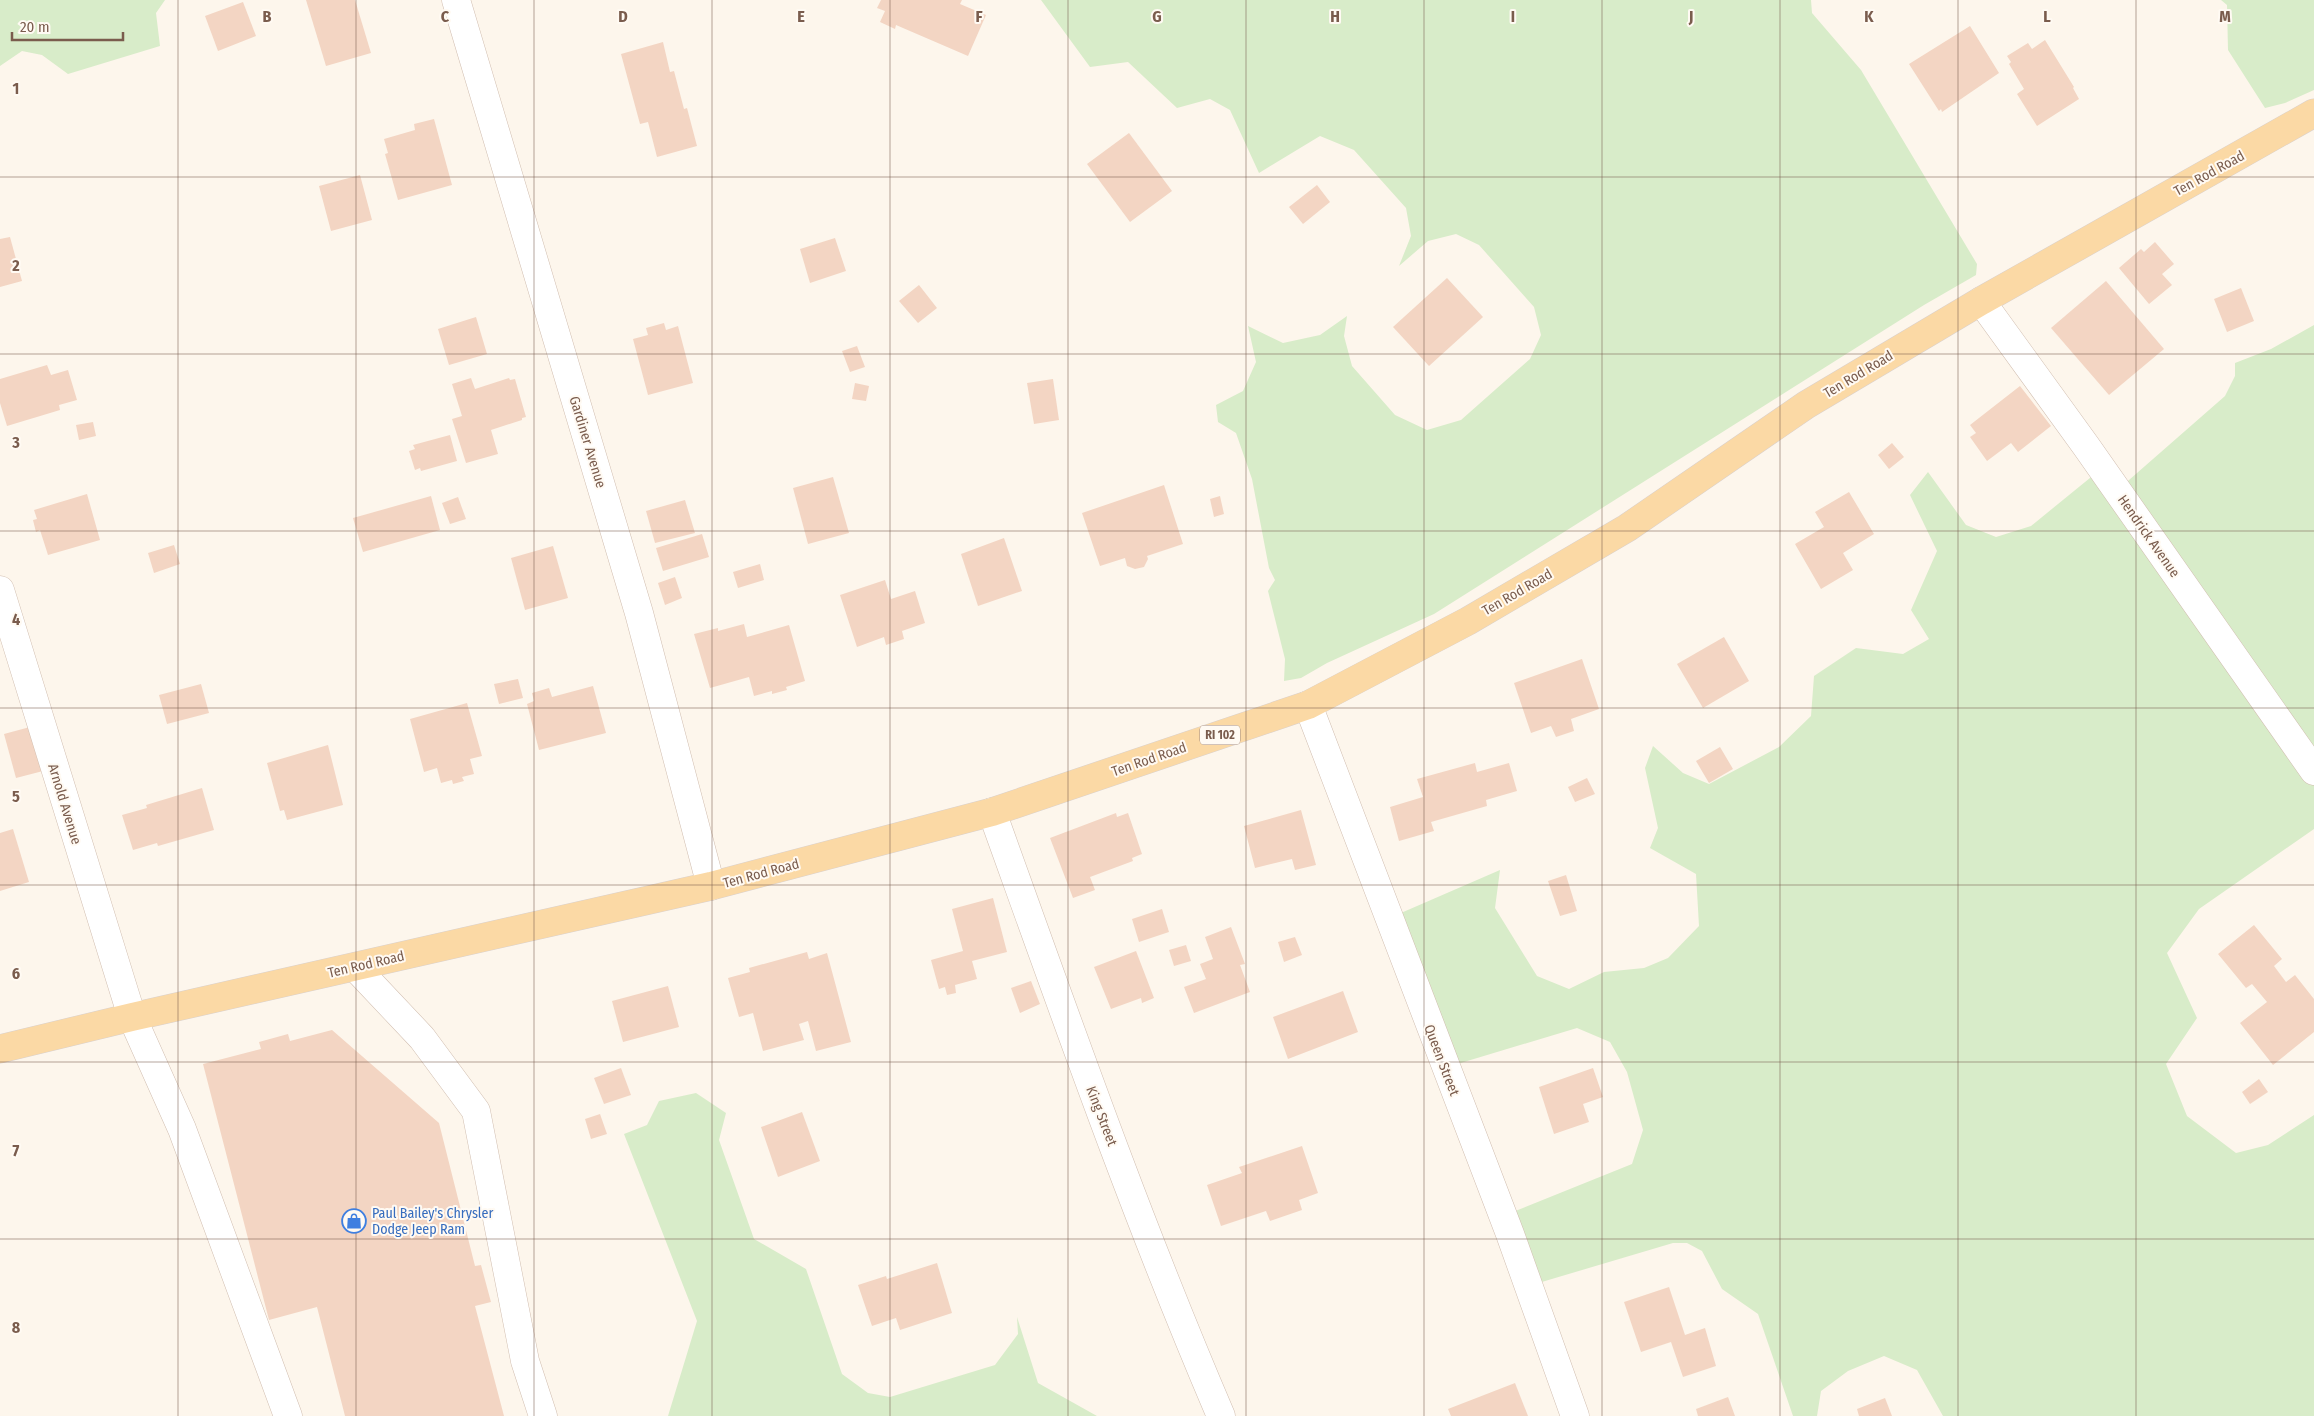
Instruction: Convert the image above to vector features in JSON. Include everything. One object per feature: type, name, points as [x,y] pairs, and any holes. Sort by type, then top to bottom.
[{"type":"main road","name":"Ten Rod Road","points":[[0,1049],[132,1017],[711,886],[992,812],[1308,705],[1468,621],[1627,528],[1806,405],[1981,301],[2314,113]]},
{"type":"street","name":"Gardiner Avenue","points":[[456,0],[639,613],[711,886]]},
{"type":"street","name":"Hendrick Avenue","points":[[1981,301],[2314,772]]},
{"type":"street","name":"Arnold Avenue","points":[[0,590],[132,1017],[182,1128],[288,1416]]},
{"type":"street","name":"Queen Street","points":[[1308,705],[1510,1234],[1575,1416]]},
{"type":"street","name":"King Street","points":[[992,812],[1097,1103],[1182,1326],[1221,1416]]},
{"type":"street","points":[[355,967],[422,1038],[476,1111],[525,1361],[543,1416]]},
{"type":"green space","points":[[0,0],[165,0],[156,13],[160,46],[68,74],[42,55],[22,51],[0,66]]},
{"type":"green space","points":[[1041,0],[1811,0],[1812,13],[1861,70],[1977,264],[1976,275],[1924,305],[1434,614],[1327,663],[1301,678],[1284,681],[1285,659],[1268,591],[1275,580],[1269,568],[1252,479],[1236,433],[1218,422],[1216,405],[1243,391],[1256,362],[1248,326],[1283,343],[1320,335],[1347,316],[1344,336],[1352,366],[1395,415],[1427,430],[1461,420],[1530,359],[1541,335],[1534,307],[1479,245],[1456,234],[1428,241],[1399,266],[1411,236],[1406,208],[1354,150],[1320,136],[1259,173],[1230,110],[1210,99],[1177,108],[1128,62],[1090,67]]},
{"type":"green space","points":[[2221,0],[2314,0],[2314,90],[2285,103],[2265,108],[2228,50],[2227,5]]},
{"type":"green space","points":[[2314,325],[2314,829],[2199,909],[2167,953],[2197,1018],[2166,1064],[2187,1116],[2236,1153],[2268,1145],[2314,1115],[2314,1416],[1943,1416],[1917,1370],[1884,1356],[1848,1371],[1821,1391],[1817,1416],[1793,1416],[1758,1314],[1722,1289],[1702,1251],[1687,1243],[1673,1243],[1535,1284],[1508,1214],[1632,1164],[1643,1130],[1627,1072],[1610,1042],[1577,1028],[1454,1065],[1394,916],[1500,870],[1495,908],[1537,976],[1569,989],[1604,972],[1644,968],[1668,958],[1699,926],[1696,874],[1650,848],[1658,828],[1645,768],[1653,746],[1683,773],[1709,784],[1779,747],[1811,716],[1814,676],[1856,648],[1903,654],[1929,639],[1911,610],[1937,551],[1910,495],[1928,472],[1966,525],[1996,537],[2031,526],[2101,469],[2121,487],[2225,396],[2235,376],[2235,363],[2271,349]]},
{"type":"green space","points":[[696,1093],[726,1113],[719,1140],[754,1239],[806,1269],[842,1374],[868,1393],[890,1397],[995,1365],[1018,1334],[1017,1317],[1038,1383],[1097,1416],[668,1416],[697,1321],[624,1134],[647,1125],[659,1101]]},
{"type":"building","points":[[306,0],[355,0],[371,53],[326,66]]},
{"type":"building","points":[[881,0],[962,0],[960,4],[986,15],[968,56],[896,25],[895,29],[880,22],[885,11],[877,8]]},
{"type":"building","points":[[243,2],[256,36],[218,51],[205,16]]},
{"type":"building","points":[[1970,26],[1999,73],[1942,112],[1941,109],[1939,111],[1909,64]]},
{"type":"building","points":[[2045,40],[2074,87],[2079,99],[2037,126],[2017,94],[2024,89],[2009,64],[2011,62],[2007,56],[2028,43],[2032,49]]},
{"type":"building","points":[[663,42],[670,72],[674,71],[684,109],[687,108],[697,146],[657,157],[648,122],[640,124],[621,54]]},
{"type":"building","points":[[434,119],[452,185],[398,200],[385,154],[388,153],[384,139],[415,130],[414,124]]},
{"type":"building","points":[[1129,133],[1172,191],[1130,222],[1087,164]]},
{"type":"building","points":[[360,175],[372,220],[331,231],[319,186]]},
{"type":"building","points":[[1317,185],[1330,202],[1303,224],[1289,207]]},
{"type":"building","points":[[10,237],[22,281],[0,287],[0,239]]},
{"type":"building","points":[[835,238],[846,271],[810,283],[800,249]]},
{"type":"building","points":[[2155,242],[2174,264],[2162,274],[2172,285],[2149,304],[2119,268],[2141,249],[2144,252]]},
{"type":"building","points":[[1447,278],[1483,317],[1429,366],[1393,327]]},
{"type":"building","points":[[2106,281],[2164,349],[2109,395],[2051,328]]},
{"type":"building","points":[[919,285],[937,308],[918,323],[899,301]]},
{"type":"building","points":[[2241,288],[2254,321],[2227,332],[2214,299]]},
{"type":"building","points":[[476,317],[487,354],[449,365],[438,329]]},
{"type":"building","points":[[664,323],[666,330],[678,326],[693,383],[648,395],[633,339],[648,335],[646,328]]},
{"type":"building","points":[[857,346],[865,367],[850,372],[842,351]]},
{"type":"building","points":[[47,365],[51,375],[68,370],[77,400],[59,405],[60,410],[7,426],[0,403],[0,379]]},
{"type":"building","points":[[471,378],[475,389],[509,378],[510,380],[515,379],[526,417],[491,430],[498,454],[466,463],[452,419],[462,416],[452,384]]},
{"type":"building","points":[[1053,379],[1059,420],[1034,424],[1027,383]]},
{"type":"building","points":[[855,383],[869,386],[866,401],[852,399]]},
{"type":"building","points":[[2020,386],[2051,426],[2018,452],[2011,443],[1987,461],[1970,437],[1976,433],[1970,425]]},
{"type":"building","points":[[93,422],[96,436],[79,440],[76,425]]},
{"type":"building","points":[[450,435],[457,461],[421,471],[420,468],[415,470],[409,451],[415,449],[413,445]]},
{"type":"building","points":[[1892,443],[1904,457],[1889,469],[1878,455]]},
{"type":"building","points":[[833,477],[849,533],[808,544],[793,488]]},
{"type":"building","points":[[1164,485],[1183,544],[1147,556],[1148,559],[1144,567],[1135,569],[1127,566],[1125,558],[1100,566],[1082,513]]},
{"type":"building","points":[[1849,492],[1874,534],[1843,553],[1853,570],[1821,589],[1795,544],[1824,527],[1815,512]]},
{"type":"building","points":[[87,494],[100,540],[48,555],[40,530],[36,532],[33,520],[37,519],[34,510]]},
{"type":"building","points":[[431,496],[440,530],[363,552],[353,518]]},
{"type":"building","points":[[1220,496],[1224,514],[1214,517],[1210,499]]},
{"type":"building","points":[[458,497],[466,519],[450,524],[442,503]]},
{"type":"building","points":[[685,500],[695,533],[655,543],[646,511]]},
{"type":"building","points":[[702,534],[709,557],[663,571],[656,548]]},
{"type":"building","points":[[1004,538],[1022,591],[978,606],[961,554]]},
{"type":"building","points":[[174,545],[180,564],[154,573],[148,553]]},
{"type":"building","points":[[553,546],[568,598],[525,610],[511,558]]},
{"type":"building","points":[[760,564],[764,580],[738,588],[733,572]]},
{"type":"building","points":[[675,577],[682,598],[665,605],[658,583]]},
{"type":"building","points":[[885,580],[891,599],[915,591],[925,623],[902,631],[904,639],[886,645],[884,637],[857,647],[840,595]]},
{"type":"building","points":[[744,624],[747,637],[789,625],[805,681],[786,687],[787,690],[772,694],[772,691],[754,696],[749,677],[710,688],[694,634],[718,628],[718,631]]},
{"type":"building","points":[[1724,637],[1749,681],[1703,708],[1677,664]]},
{"type":"building","points":[[1582,659],[1599,709],[1571,719],[1574,731],[1556,737],[1551,726],[1531,733],[1514,683]]},
{"type":"building","points":[[518,679],[523,698],[499,704],[494,684]]},
{"type":"building","points":[[201,684],[209,713],[167,724],[159,695]]},
{"type":"building","points":[[593,686],[606,733],[539,750],[527,704],[534,701],[532,693],[549,688],[552,697]]},
{"type":"building","points":[[467,703],[482,756],[470,759],[474,774],[462,777],[464,781],[453,784],[452,780],[441,783],[437,768],[424,772],[410,719]]},
{"type":"building","points":[[30,727],[43,771],[16,778],[4,734]]},
{"type":"building","points":[[328,745],[343,805],[287,820],[284,810],[280,811],[267,763]]},
{"type":"building","points":[[1720,747],[1733,769],[1709,783],[1696,761]]},
{"type":"building","points":[[1475,763],[1477,772],[1509,763],[1517,791],[1486,800],[1487,806],[1431,822],[1434,831],[1399,841],[1390,807],[1423,797],[1417,779]]},
{"type":"building","points":[[1587,778],[1595,794],[1575,802],[1568,787]]},
{"type":"building","points":[[202,788],[214,830],[158,846],[157,843],[133,850],[122,815],[147,808],[146,805]]},
{"type":"building","points":[[1301,810],[1316,865],[1295,870],[1292,859],[1255,868],[1244,826]]},
{"type":"building","points":[[1116,813],[1117,817],[1128,813],[1142,854],[1132,858],[1133,861],[1090,877],[1095,890],[1073,898],[1050,838]]},
{"type":"building","points":[[13,829],[29,882],[0,891],[0,833]]},
{"type":"building","points":[[1566,875],[1577,911],[1560,916],[1548,881]]},
{"type":"building","points":[[993,898],[1007,952],[972,961],[977,979],[955,985],[956,993],[947,995],[945,987],[939,989],[931,960],[963,951],[952,909]]},
{"type":"building","points":[[1162,909],[1169,932],[1139,942],[1132,919]]},
{"type":"building","points":[[2254,925],[2282,959],[2274,966],[2286,982],[2295,975],[2314,999],[2314,1032],[2273,1065],[2240,1023],[2267,1002],[2252,984],[2246,988],[2218,954]]},
{"type":"building","points":[[1231,927],[1245,964],[1240,965],[1250,992],[1194,1013],[1184,987],[1206,979],[1200,964],[1213,959],[1205,937]]},
{"type":"building","points":[[1295,937],[1302,955],[1284,962],[1278,942]]},
{"type":"building","points":[[1186,945],[1191,961],[1174,966],[1169,950]]},
{"type":"building","points":[[1136,951],[1154,998],[1142,1003],[1141,998],[1111,1009],[1094,967]]},
{"type":"building","points":[[807,952],[809,959],[827,953],[851,1042],[816,1051],[808,1021],[799,1024],[804,1040],[763,1051],[753,1013],[739,1017],[728,978],[750,972],[749,968]]},
{"type":"building","points":[[1031,981],[1040,1004],[1020,1013],[1011,988]]},
{"type":"building","points":[[668,986],[679,1027],[623,1042],[612,1001]]},
{"type":"building","points":[[1343,991],[1358,1032],[1288,1059],[1273,1017]]},
{"type":"building","name":"Paul Bailey's Chrysler Dodge Jeep Ram","points":[[332,1030],[439,1123],[475,1266],[481,1265],[491,1302],[475,1306],[504,1416],[345,1416],[317,1307],[269,1320],[203,1064],[261,1049],[259,1042],[288,1034],[290,1041]]},
{"type":"building","points":[[621,1068],[631,1095],[604,1104],[594,1078]]},
{"type":"building","points":[[1593,1068],[1603,1097],[1583,1104],[1589,1122],[1554,1134],[1539,1087]]},
{"type":"building","points":[[2259,1079],[2268,1092],[2250,1104],[2242,1092]]},
{"type":"building","points":[[802,1112],[820,1161],[778,1177],[761,1127]]},
{"type":"building","points":[[600,1114],[607,1134],[591,1139],[585,1119]]},
{"type":"building","points":[[1302,1146],[1318,1193],[1299,1200],[1302,1210],[1270,1221],[1266,1211],[1221,1226],[1207,1185],[1242,1173],[1239,1167]]},
{"type":"building","points":[[937,1263],[952,1313],[900,1330],[896,1318],[872,1326],[858,1285],[886,1276],[887,1279]]},
{"type":"building","points":[[1669,1287],[1685,1335],[1705,1328],[1716,1366],[1683,1377],[1671,1342],[1641,1352],[1624,1302]]},
{"type":"building","points":[[1515,1383],[1528,1416],[1451,1416],[1448,1409]]},
{"type":"building","points":[[1728,1397],[1735,1416],[1698,1416],[1696,1409]]},
{"type":"building","points":[[1885,1398],[1892,1416],[1859,1416],[1857,1409]]},
{"type":"place","name":"Paul Bailey's Chrysler Dodge Jeep Ram","points":[[354,1221]]}]
